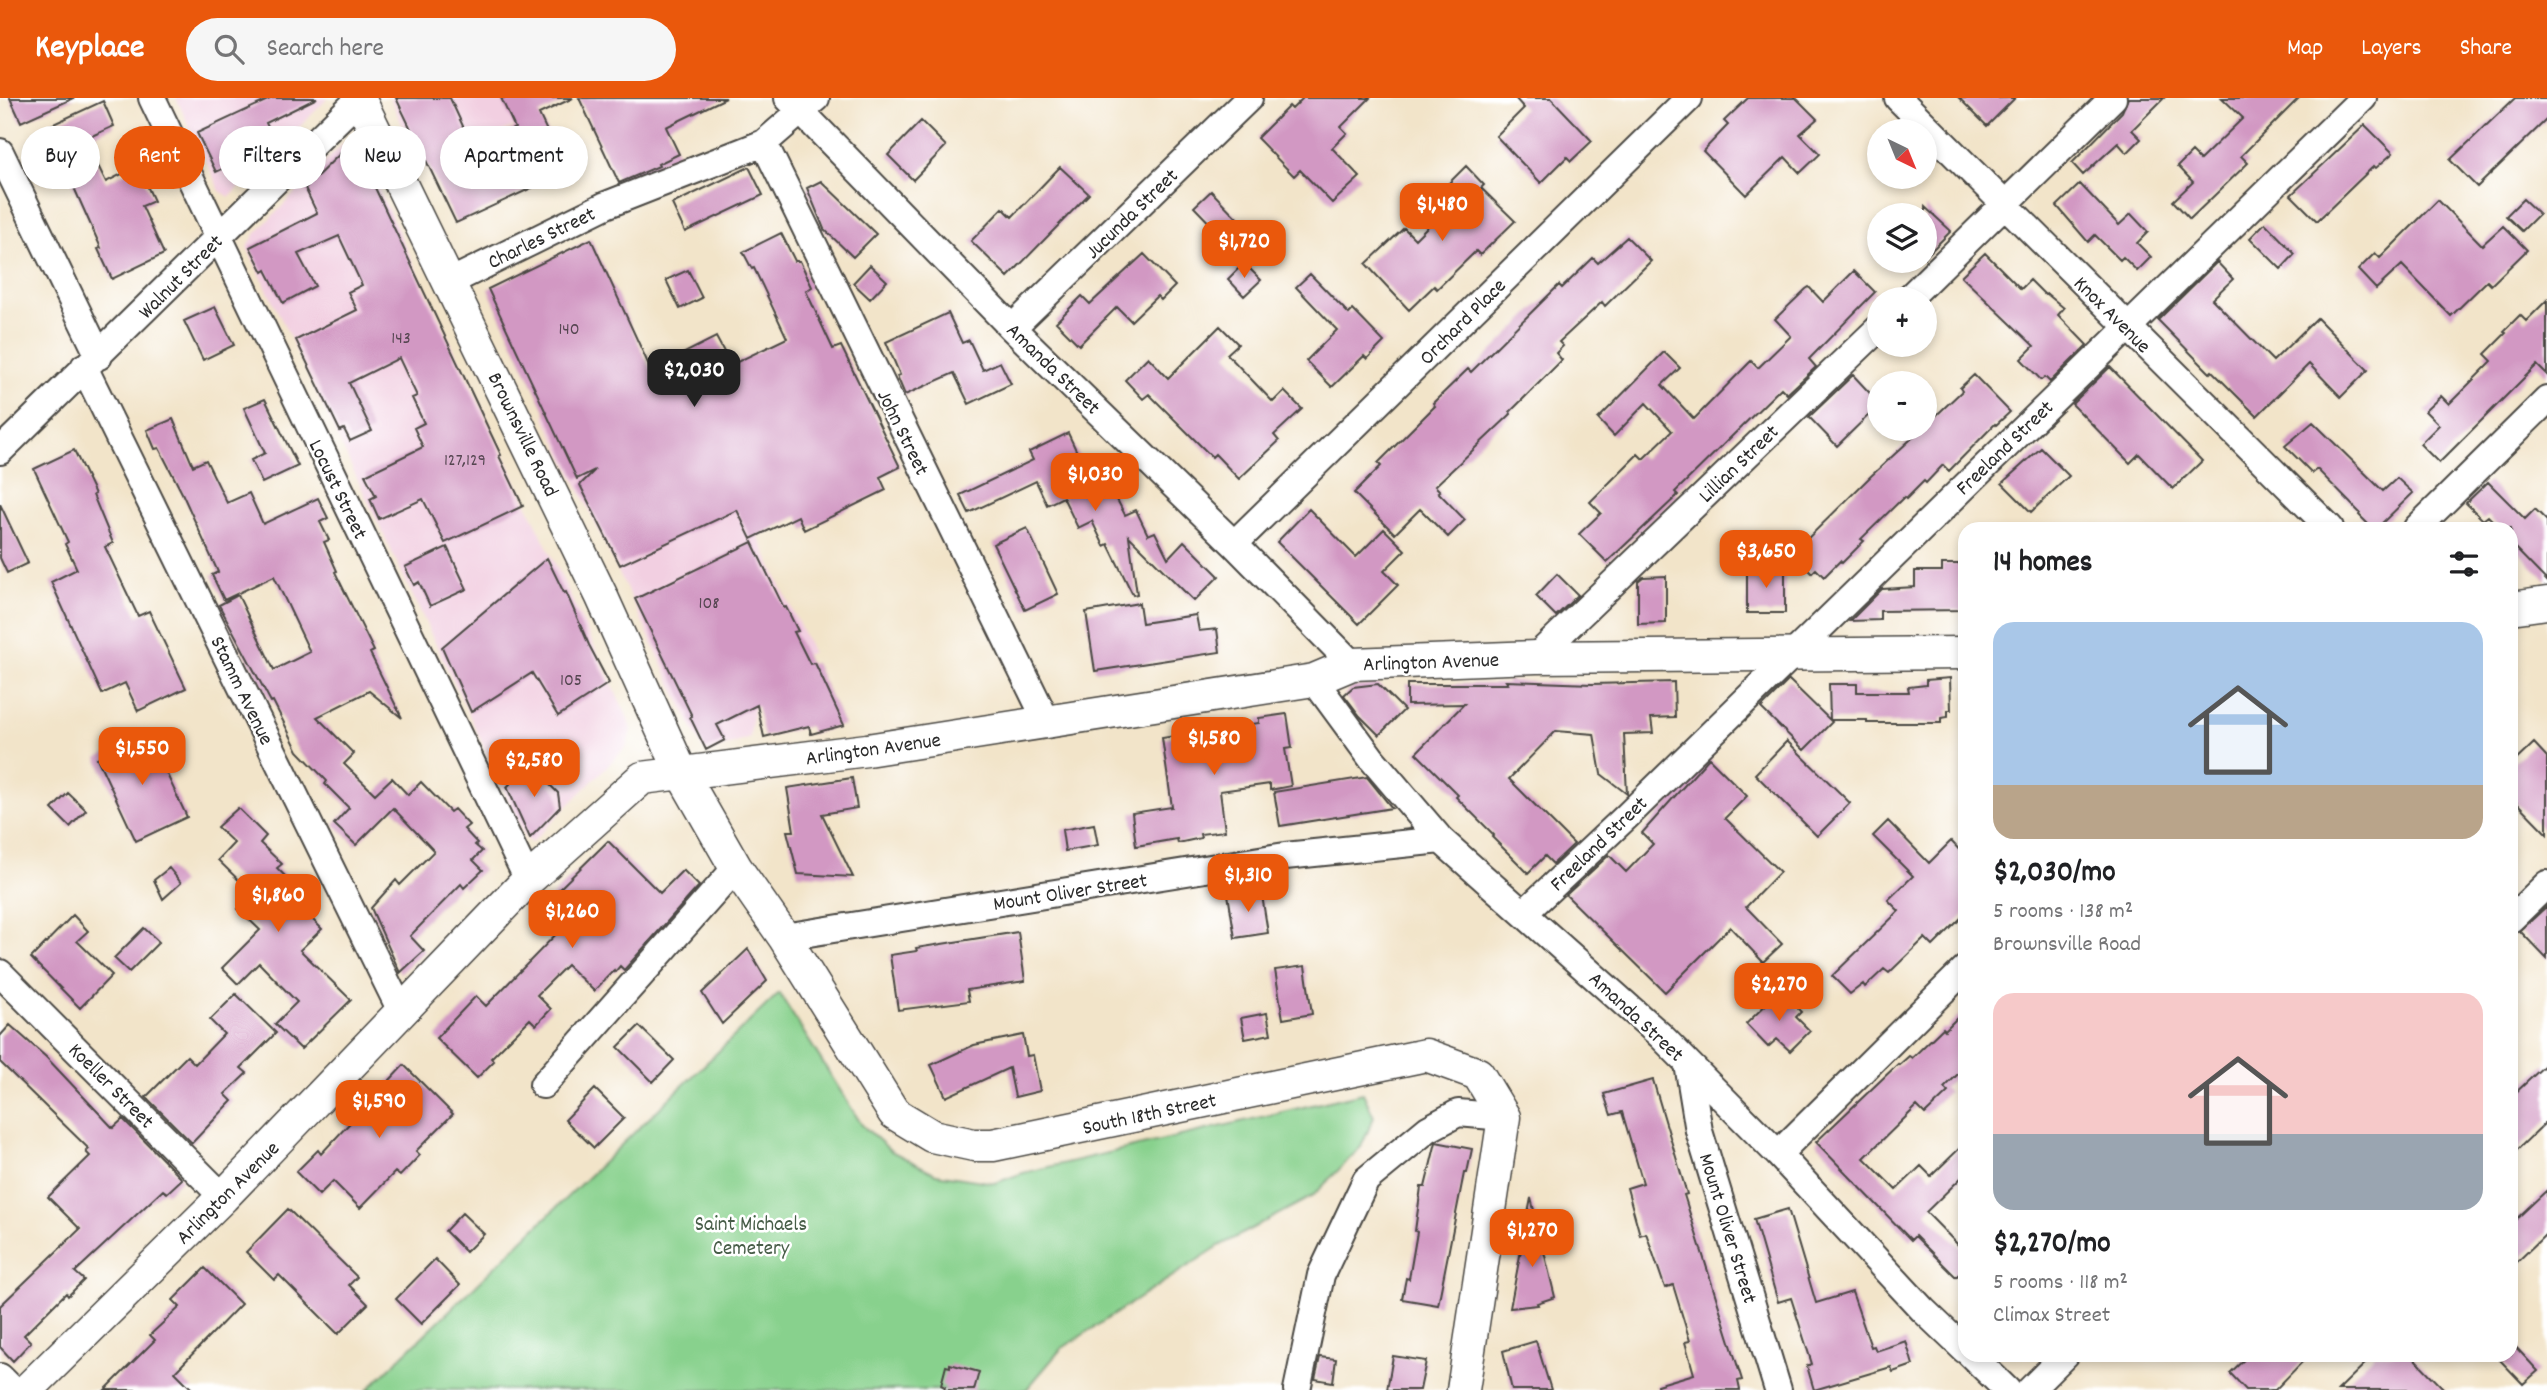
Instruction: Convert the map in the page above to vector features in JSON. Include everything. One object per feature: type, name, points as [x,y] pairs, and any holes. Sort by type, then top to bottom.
[{"type":"main road","name":"Brownsville Road","points":[[359,98],[601,595],[682,774]]},
{"type":"main road","points":[[2518,607],[2547,603]]},
{"type":"main road","name":"Arlington Avenue","points":[[27,1390],[223,1197],[528,880],[642,778],[867,750],[1314,680],[1352,664],[1536,657],[1958,653]]},
{"type":"main road","name":"South 18th Street","points":[[682,774],[736,868],[783,937],[894,1113],[932,1136],[974,1145],[993,1145],[1426,1055],[1478,1074],[1504,1117]]},
{"type":"main road","points":[[1462,1390],[1504,1117]]},
{"type":"street","name":"Locust Street","points":[[152,98],[528,880]]},
{"type":"street","name":"Walnut Street","points":[[0,451],[359,98]]},
{"type":"street","name":"Jucunda Street","points":[[1012,328],[1249,98]]},
{"type":"street","name":"Orchard Place","points":[[1234,544],[1689,98]]},
{"type":"street","name":"Knox Avenue","points":[[1898,98],[2324,522]]},
{"type":"street","points":[[1921,287],[2113,98]]},
{"type":"street","name":"Freeland Street","points":[[1524,913],[2363,98]]},
{"type":"street","name":"Amanda Street","points":[[802,102],[1012,328],[1234,544],[1352,664]]},
{"type":"street","name":"Charles Street","points":[[450,282],[606,205],[764,143],[802,102]]},
{"type":"street","name":"John Street","points":[[764,143],[1046,720]]},
{"type":"street","name":"Stamm Avenue","points":[[0,152],[91,361],[402,1013]]},
{"type":"street","name":"Lillian Street","points":[[1536,657],[1867,339]]},
{"type":"street","points":[[2423,522],[2547,400]]},
{"type":"street","name":"Amanda Street","points":[[1314,680],[1372,759],[1441,840],[1661,1036],[1778,1154],[1923,1310],[1958,1343]]},
{"type":"street","name":"Mount Oliver Street","points":[[783,937],[1285,856],[1441,840]]},
{"type":"street","points":[[543,1085],[736,868]]},
{"type":"street","points":[[2518,912],[2547,884]]},
{"type":"street","name":"Koeller Street","points":[[0,973],[223,1197]]},
{"type":"street","points":[[1778,1154],[1958,976]]},
{"type":"street","name":"Mount Oliver Street","points":[[1688,1064],[1699,1130],[1778,1390]]},
{"type":"street","points":[[1297,1390],[1321,1275],[1366,1180],[1428,1129],[1458,1113],[1504,1117]]},
{"type":"street","points":[[1978,1362],[2007,1390]]},
{"type":"street","points":[[2030,1390],[2058,1362]]},
{"type":"street","points":[[0,1377],[13,1390]]},
{"type":"shaded area","points":[[176,98],[328,98],[300,126],[219,126],[219,189],[205,159],[205,126],[189,126]]},
{"type":"shaded area","points":[[390,98],[565,98],[566,101],[514,126],[440,126],[440,160],[426,166],[426,126],[403,126]]},
{"type":"shaded area","points":[[340,147],[340,189],[379,189],[627,716],[631,730],[627,746],[531,843],[525,837],[247,247],[256,233],[299,189],[326,189],[326,161]]},
{"type":"shaded area","points":[[219,189],[238,189],[230,197]]},
{"type":"shaded area","points":[[670,356],[675,359],[812,652],[756,680],[750,738],[710,752],[703,750],[544,415]]},
{"type":"green space","name":"Saint Michaels Cemetery","points":[[779,993],[862,1125],[891,1151],[936,1174],[995,1183],[1023,1173],[1363,1093],[1374,1117],[1361,1147],[1313,1196],[1219,1246],[1061,1349],[1026,1390],[367,1390]]},
{"type":"building","points":[[10,98],[74,98],[21,122]]},
{"type":"building","points":[[272,98],[317,98],[266,123],[267,126],[219,126],[219,171],[216,172],[205,149],[205,129]]},
{"type":"building","points":[[396,98],[450,98],[463,126],[440,126],[440,189],[529,189],[456,223],[426,160],[426,126],[409,126]]},
{"type":"building","points":[[501,98],[573,98],[539,114],[545,126],[514,126]]},
{"type":"building","points":[[579,98],[726,98],[666,127],[679,154],[658,164],[659,166],[619,183]]},
{"type":"building","points":[[1303,98],[1370,98],[1341,127],[1347,133],[1332,148],[1360,177],[1332,203],[1300,170],[1294,176],[1257,138],[1289,106],[1292,109]]},
{"type":"building","points":[[1515,98],[1551,98],[1592,141],[1571,161],[1567,157],[1541,183],[1496,136],[1524,108]]},
{"type":"building","points":[[1748,98],[1796,98],[1817,119],[1800,134],[1820,154],[1800,173],[1785,157],[1746,195],[1703,151],[1728,125],[1724,121]]},
{"type":"building","points":[[1959,98],[2015,98],[1987,126]]},
{"type":"building","points":[[2128,98],[2164,98],[2132,130],[2141,139],[2127,153],[2118,143],[2083,175],[2072,163],[2122,112]]},
{"type":"building","points":[[2222,98],[2299,98],[2241,156],[2248,163],[2190,219],[2173,201],[2193,182],[2178,166],[2192,152],[2200,160],[2243,118]]},
{"type":"building","points":[[2515,98],[2547,98],[2547,119],[2477,187],[2450,160]]},
{"type":"building","points":[[103,101],[114,126],[100,132],[100,126],[49,126]]},
{"type":"building","points":[[921,121],[946,146],[913,180],[888,155]]},
{"type":"building","points":[[2365,125],[2393,153],[2376,168],[2374,166],[2317,221],[2291,195]]},
{"type":"building","points":[[340,154],[340,189],[376,189],[523,506],[445,543],[423,499],[379,519],[370,499],[376,496],[365,475],[423,447],[414,428],[424,423],[412,398],[417,396],[399,358],[349,383],[372,431],[350,441],[344,429],[340,431],[296,340],[357,310],[348,292],[362,285],[339,236],[298,254],[315,286],[283,303],[266,270],[263,272],[250,247],[317,213],[305,189],[326,189],[326,167]]},
{"type":"building","points":[[1466,166],[1484,185],[1481,188],[1515,221],[1480,255],[1476,251],[1437,289],[1434,286],[1409,310],[1366,264],[1404,228],[1415,239],[1460,194],[1449,183]]},
{"type":"building","points":[[749,167],[763,195],[685,232],[672,204]]},
{"type":"building","points":[[1060,167],[1089,194],[1008,277],[971,241],[1003,208],[1012,217]]},
{"type":"building","points":[[100,170],[106,182],[114,178],[114,189],[149,189],[154,201],[142,206],[164,254],[112,279],[98,249],[101,248],[75,189],[100,189]]},
{"type":"building","points":[[821,181],[876,234],[853,257],[824,229],[807,188]]},
{"type":"building","points":[[2080,184],[2119,225],[2131,214],[2148,232],[2137,243],[2151,257],[2137,271],[2123,257],[2120,260],[2095,235],[2088,242],[2057,206]]},
{"type":"building","points":[[1211,191],[1240,221],[1223,237],[1194,207]]},
{"type":"building","points":[[2523,199],[2539,214],[2522,231],[2506,216]]},
{"type":"building","points":[[2438,200],[2482,245],[2503,226],[2527,250],[2491,285],[2487,281],[2451,316],[2402,265],[2376,289],[2358,270],[2375,253],[2380,258]]},
{"type":"building","points":[[1937,218],[1951,231],[1937,245]]},
{"type":"building","points":[[2265,223],[2295,254],[2281,269],[2250,238]]},
{"type":"building","points":[[781,233],[795,261],[800,261],[812,287],[806,291],[833,349],[841,346],[900,467],[880,477],[886,490],[804,530],[798,516],[751,539],[737,510],[620,565],[580,485],[595,470],[577,479],[488,289],[591,239],[651,370],[716,337],[731,365],[787,338],[754,268],[752,269],[743,252]]},
{"type":"building","points":[[1627,237],[1651,261],[1605,306],[1602,302],[1559,342],[1563,346],[1556,353],[1562,360],[1510,412],[1511,414],[1435,486],[1465,520],[1448,537],[1420,509],[1395,534],[1354,493],[1381,466],[1378,463],[1435,406],[1433,403],[1468,369],[1471,372],[1559,285],[1562,288],[1593,258],[1598,263]]},
{"type":"building","points":[[1985,253],[2021,289],[2030,280],[2064,308],[2058,315],[2087,345],[2050,382],[2045,377],[2041,380],[2021,359],[2034,346],[1961,276]]},
{"type":"building","points":[[1144,254],[1175,286],[1161,300],[1157,296],[1131,321],[1117,307],[1079,345],[1056,322],[1082,296],[1090,304]]},
{"type":"building","points":[[2217,262],[2233,279],[2212,299],[2273,361],[2317,318],[2368,370],[2341,397],[2309,364],[2257,416],[2158,320]]},
{"type":"building","points":[[1244,263],[1261,280],[1244,296],[1228,279]]},
{"type":"building","points":[[870,265],[887,281],[870,299],[853,283]]},
{"type":"building","points":[[688,270],[702,298],[680,309],[666,280]]},
{"type":"building","points":[[1854,271],[1870,287],[1867,287],[1867,300],[1809,359],[1816,367],[1787,394],[1781,388],[1675,492],[1678,495],[1607,562],[1579,534],[1601,513],[1590,502],[1638,454],[1643,459],[1672,431],[1646,403],[1614,436],[1598,419],[1664,352],[1680,368],[1662,385],[1694,419],[1751,361],[1758,368],[1791,336],[1775,319],[1806,289],[1809,287],[1823,302]]},
{"type":"building","points":[[1310,274],[1349,314],[1353,310],[1384,342],[1367,359],[1364,356],[1332,387],[1306,361],[1337,330],[1296,287]]},
{"type":"building","points":[[2547,300],[2547,375],[2537,365],[2439,463],[2420,444],[2439,425],[2425,411],[2441,396],[2449,404],[2492,361],[2485,354],[2506,333],[2504,331],[2520,315],[2526,321]]},
{"type":"building","points":[[215,307],[234,345],[203,360],[184,321]]},
{"type":"building","points":[[948,313],[962,343],[969,340],[983,370],[1000,362],[1011,384],[969,404],[954,373],[905,395],[886,342]]},
{"type":"building","points":[[1220,326],[1238,344],[1227,354],[1273,402],[1284,391],[1302,409],[1274,435],[1279,441],[1239,479],[1215,454],[1212,457],[1149,394],[1143,399],[1125,380],[1148,357],[1168,378]]},
{"type":"building","points":[[2110,367],[2202,461],[2173,489],[2139,454],[2130,463],[2072,404]]},
{"type":"building","points":[[1853,375],[1867,390],[1867,417],[1837,446],[1809,417]]},
{"type":"building","points":[[1974,375],[2010,412],[1949,471],[1943,465],[1926,483],[1924,481],[1906,499],[1904,497],[1861,539],[1864,541],[1842,563],[1840,561],[1824,577],[1816,569],[1812,573],[1793,553],[1909,441],[1937,441],[1937,415],[1962,391],[1960,388]]},
{"type":"building","points":[[265,399],[298,466],[262,483],[251,460],[265,453],[244,408]]},
{"type":"building","points":[[173,419],[193,466],[206,460],[227,503],[249,493],[263,524],[318,498],[328,518],[320,522],[329,540],[324,542],[337,571],[335,572],[374,651],[370,653],[402,718],[369,691],[317,717],[354,754],[344,764],[375,794],[392,778],[408,795],[421,782],[450,812],[454,809],[469,825],[464,829],[482,851],[473,860],[483,870],[464,888],[461,884],[410,936],[424,951],[400,973],[371,908],[396,880],[400,885],[434,851],[393,808],[356,845],[334,824],[349,808],[298,751],[219,605],[238,595],[274,670],[310,652],[274,576],[224,600],[212,575],[218,572],[182,493],[159,448],[155,449],[147,430]]},
{"type":"building","points":[[2313,422],[2383,491],[2397,478],[2413,493],[2383,522],[2366,522],[2317,469],[2312,473],[2285,446]]},
{"type":"building","points":[[1068,433],[1082,463],[1088,461],[1103,491],[1111,488],[1125,515],[1136,510],[1148,535],[1155,532],[1168,558],[1184,541],[1219,576],[1194,601],[1129,536],[1137,594],[1133,595],[1108,544],[1104,546],[1092,521],[1078,528],[1063,497],[1047,505],[1036,481],[969,513],[960,495],[1033,460],[1029,452]]},
{"type":"building","points":[[2041,448],[2069,476],[2031,512],[2002,483]]},
{"type":"building","points":[[74,450],[95,494],[93,495],[113,543],[105,547],[138,616],[149,611],[186,688],[138,711],[125,683],[102,694],[51,582],[77,569],[65,544],[68,542],[34,469]]},
{"type":"building","points":[[2488,482],[2525,519],[2535,509],[2547,521],[2547,581],[2518,551],[2518,522],[2494,522],[2488,516],[2483,520],[2466,503]]},
{"type":"building","points":[[0,504],[28,563],[7,573],[0,558]]},
{"type":"building","points":[[1309,509],[1356,557],[1384,529],[1405,550],[1384,571],[1398,585],[1359,624],[1277,542]]},
{"type":"building","points":[[1027,528],[1058,594],[1025,610],[993,544]]},
{"type":"building","points":[[752,542],[798,631],[794,632],[810,664],[815,663],[844,725],[811,734],[809,726],[764,737],[757,705],[717,725],[725,740],[706,750],[635,599]]},
{"type":"building","points":[[447,547],[467,589],[430,606],[419,582],[414,585],[405,567]]},
{"type":"building","points":[[547,558],[609,683],[558,716],[532,673],[471,712],[442,647]]},
{"type":"building","points":[[1942,564],[1958,564],[1958,610],[1880,611],[1880,620],[1850,621],[1882,589],[1915,587],[1915,571],[1942,571]]},
{"type":"building","points":[[1747,566],[1785,566],[1785,613],[1747,613]]},
{"type":"building","points":[[1557,574],[1578,595],[1556,616],[1536,596]]},
{"type":"building","points":[[1666,576],[1666,623],[1638,624],[1638,581],[1643,577]]},
{"type":"building","points":[[1139,603],[1142,623],[1196,615],[1199,631],[1217,629],[1220,652],[1095,671],[1086,612]]},
{"type":"building","points":[[1950,678],[1951,710],[1948,710],[1948,717],[1941,718],[1941,723],[1830,720],[1829,684],[1857,684],[1857,692],[1909,692],[1908,687],[1926,685],[1926,680]]},
{"type":"building","points":[[1789,680],[1832,722],[1804,750],[1761,708]]},
{"type":"building","points":[[1506,681],[1592,684],[1674,682],[1675,717],[1651,718],[1653,733],[1624,734],[1627,794],[1601,774],[1594,734],[1556,731],[1509,779],[1574,844],[1553,864],[1545,856],[1528,873],[1416,753],[1464,704],[1407,705],[1407,684],[1508,684]]},
{"type":"building","points":[[1378,684],[1404,710],[1379,735],[1344,695],[1353,687]]},
{"type":"building","points":[[1287,714],[1292,748],[1285,749],[1291,786],[1270,790],[1270,784],[1220,791],[1225,831],[1200,834],[1201,838],[1178,843],[1177,839],[1136,846],[1132,813],[1172,807],[1162,738],[1259,723],[1259,718]]},
{"type":"building","points":[[148,734],[187,817],[136,841],[97,758]]},
{"type":"building","points":[[1787,741],[1850,803],[1817,836],[1755,774]]},
{"type":"building","points":[[2534,743],[2547,757],[2547,834],[2518,804],[2518,758]]},
{"type":"building","points":[[1709,758],[1747,796],[1725,818],[1780,872],[1746,907],[1782,944],[1763,962],[1730,927],[1665,992],[1566,895],[1609,855],[1626,872],[1653,844],[1642,833]]},
{"type":"building","points":[[529,764],[558,793],[560,807],[530,838],[507,787]]},
{"type":"building","points":[[1367,777],[1392,808],[1280,826],[1274,792]]},
{"type":"building","points":[[852,778],[857,808],[822,814],[853,877],[798,874],[787,831],[794,831],[787,788]]},
{"type":"building","points":[[68,793],[86,810],[70,827],[52,809]]},
{"type":"building","points":[[238,808],[266,836],[260,843],[282,864],[277,868],[297,888],[289,896],[322,929],[300,950],[351,1000],[301,1049],[275,1024],[297,1002],[259,963],[238,984],[222,968],[260,930],[238,909],[253,894],[218,860],[234,843],[217,827]]},
{"type":"building","points":[[1888,821],[1929,863],[1951,841],[1958,848],[1958,921],[1933,946],[1925,938],[1889,973],[1884,969],[1865,987],[1863,984],[1850,994],[1832,976],[1899,911],[1888,900],[1913,876],[1873,836]]},
{"type":"building","points":[[1094,824],[1098,845],[1065,851],[1062,830]]},
{"type":"building","points":[[608,841],[660,893],[683,870],[699,886],[624,970],[620,966],[615,972],[614,970],[594,991],[567,965],[537,995],[551,1009],[536,1025],[530,1019],[491,1058],[494,1061],[477,1078],[436,1038],[476,996],[486,1006],[567,923],[546,902]]},
{"type":"building","points":[[169,868],[181,883],[163,899],[154,880]]},
{"type":"building","points":[[1261,889],[1268,933],[1235,938],[1228,894]]},
{"type":"building","points":[[2547,906],[2547,959],[2520,931]]},
{"type":"building","points":[[73,915],[88,931],[77,941],[112,975],[80,1008],[31,958]]},
{"type":"building","points":[[144,928],[159,942],[129,972],[114,958]]},
{"type":"building","points":[[1018,932],[1025,981],[967,990],[969,1001],[898,1010],[890,955],[917,951],[916,948]]},
{"type":"building","points":[[748,949],[767,981],[722,1024],[702,993]]},
{"type":"building","points":[[1305,966],[1312,1014],[1283,1019],[1275,970]]},
{"type":"building","points":[[1781,990],[1801,1012],[1796,1017],[1810,1031],[1790,1051],[1777,1039],[1768,1047],[1746,1024]]},
{"type":"building","points":[[236,994],[276,1033],[241,1068],[247,1073],[225,1094],[232,1101],[192,1143],[146,1097],[187,1056],[195,1064],[224,1034],[210,1020]]},
{"type":"building","points":[[1267,1013],[1271,1034],[1245,1039],[1241,1018]]},
{"type":"building","points":[[1958,1017],[1958,1074],[1944,1088],[1948,1092],[1925,1114],[1917,1106],[1864,1158],[1896,1190],[1921,1166],[1931,1176],[1958,1150],[1958,1181],[1926,1212],[1958,1245],[1956,1277],[1915,1236],[1911,1240],[1816,1142],[1898,1064],[1909,1056],[1912,1058],[1943,1028],[1945,1030]]},
{"type":"building","points":[[10,1025],[46,1057],[113,1128],[123,1119],[182,1179],[167,1193],[163,1190],[75,1272],[84,1280],[68,1296],[66,1293],[24,1335],[31,1342],[13,1361],[0,1347],[0,1306],[80,1229],[48,1197],[90,1156],[86,1152],[89,1149],[0,1062],[0,1036]]},
{"type":"building","points":[[639,1026],[674,1060],[653,1082],[618,1047]]},
{"type":"building","points":[[1023,1035],[1027,1056],[1033,1055],[1040,1091],[1015,1097],[1009,1068],[946,1097],[931,1065],[974,1045]]},
{"type":"building","points":[[2547,1063],[2547,1121],[2518,1149],[2518,1090]]},
{"type":"building","points":[[404,1065],[453,1114],[416,1151],[420,1155],[400,1176],[395,1172],[360,1208],[333,1181],[319,1195],[296,1172],[318,1150],[321,1154]]},
{"type":"building","points":[[1653,1080],[1687,1194],[1684,1195],[1742,1380],[1738,1381],[1740,1390],[1658,1390],[1657,1385],[1694,1374],[1685,1342],[1690,1341],[1673,1285],[1665,1288],[1646,1233],[1640,1235],[1627,1188],[1643,1183],[1622,1112],[1611,1115],[1604,1094]]},
{"type":"building","points":[[595,1089],[624,1118],[594,1148],[565,1120]]},
{"type":"building","points":[[1436,1142],[1472,1149],[1467,1173],[1464,1173],[1438,1305],[1402,1299],[1406,1278],[1409,1279],[1417,1232],[1421,1187],[1425,1187]]},
{"type":"building","points":[[2547,1190],[2547,1233],[2518,1261],[2518,1217]]},
{"type":"building","points":[[1531,1198],[1555,1297],[1537,1303],[1538,1305],[1510,1308]]},
{"type":"building","points":[[288,1209],[357,1277],[349,1285],[368,1304],[338,1334],[279,1275],[274,1280],[246,1252]]},
{"type":"building","points":[[1788,1209],[1816,1303],[1852,1292],[1871,1347],[1874,1346],[1876,1351],[1906,1341],[1913,1365],[1893,1372],[1891,1367],[1814,1390],[1807,1366],[1812,1364],[1791,1298],[1778,1302],[1754,1219]]},
{"type":"building","points":[[462,1213],[484,1234],[466,1252],[445,1231]]},
{"type":"building","points":[[435,1259],[460,1285],[421,1324],[396,1299]]},
{"type":"building","points":[[205,1268],[241,1304],[175,1372],[193,1390],[105,1390],[155,1340],[150,1335],[180,1307],[173,1300]]},
{"type":"building","points":[[1536,1341],[1551,1390],[1512,1390],[1503,1351]]},
{"type":"building","points":[[2518,1349],[2538,1371],[2523,1384],[2502,1362],[2518,1362]]},
{"type":"building","points":[[1393,1356],[1426,1361],[1420,1390],[1387,1390]]},
{"type":"building","points":[[1320,1357],[1336,1359],[1333,1382],[1315,1379]]},
{"type":"building","points":[[2242,1362],[2302,1362],[2275,1390],[2246,1390],[2230,1373]]},
{"type":"building","points":[[2367,1362],[2418,1362],[2445,1390],[2338,1390]]},
{"type":"building","points":[[950,1364],[979,1372],[974,1390],[944,1390],[945,1387],[941,1385],[946,1366],[950,1367]]}]
